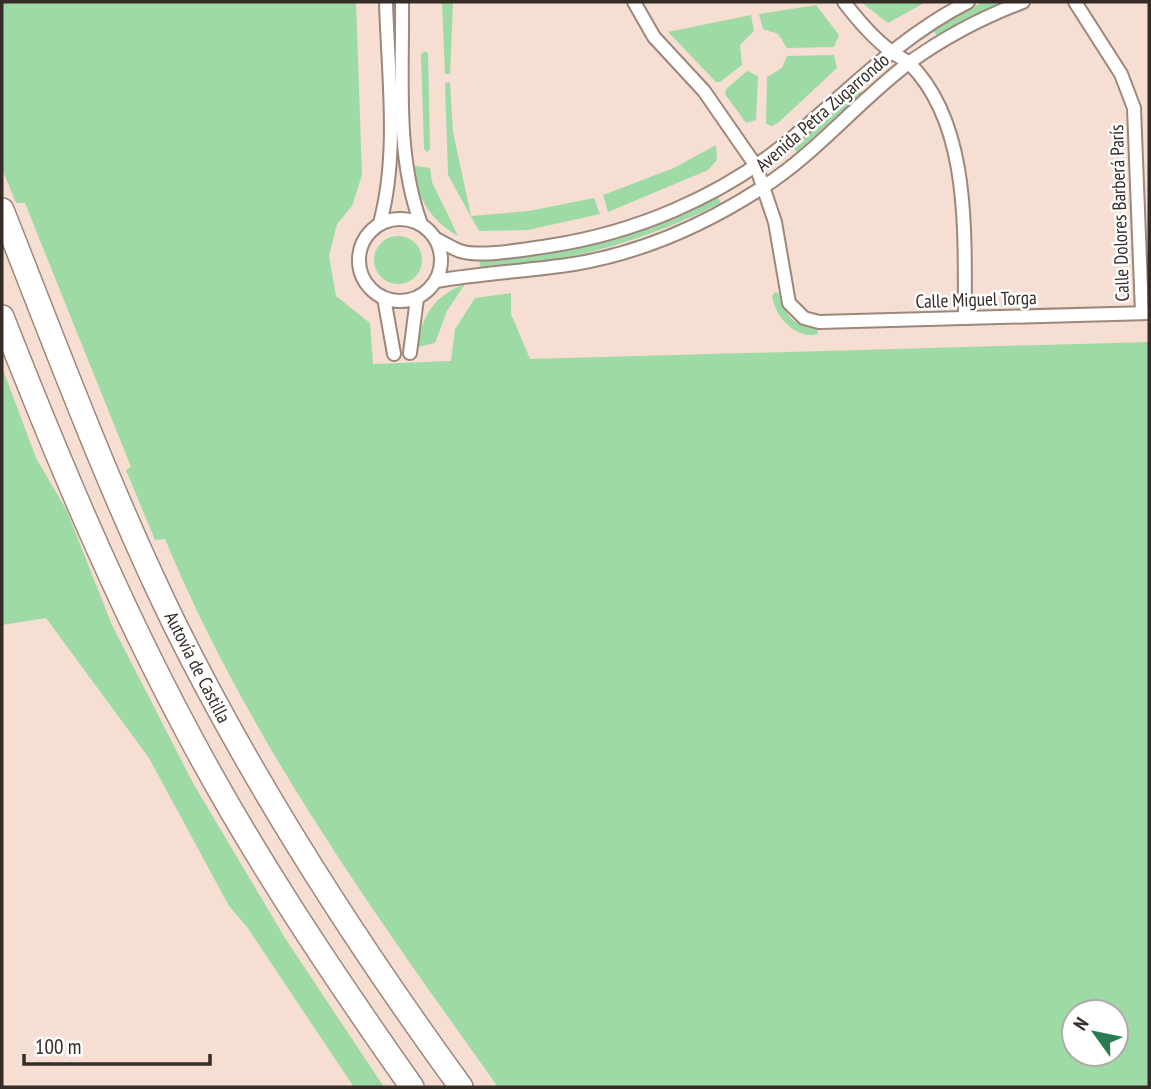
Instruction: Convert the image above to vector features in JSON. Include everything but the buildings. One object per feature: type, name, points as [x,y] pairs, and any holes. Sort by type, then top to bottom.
[{"type":"highway","name":"Autovía de Castilla","points":[[2,210],[125,515],[174,623],[221,713],[330,899],[373,965],[461,1087]]},
{"type":"highway","name":"Autovía de Castilla","points":[[2,317],[90,529],[185,729],[298,920],[412,1087]]},
{"type":"street","points":[[386,2],[390,159],[388,194],[380,223],[365,240],[359,262],[362,277],[371,290],[384,299],[406,301],[417,298],[436,281],[442,260],[436,239],[421,224],[410,195],[404,158],[402,2]]},
{"type":"street","points":[[634,2],[654,37],[704,92],[738,137],[756,166],[764,188]]},
{"type":"street","points":[[844,2],[890,50],[909,63],[929,90],[955,154],[961,183],[965,318]]},
{"type":"street","name":"Avenida Petra Zugarrondo","points":[[436,239],[462,251],[475,252],[564,244],[657,217],[719,189],[756,166],[820,114],[890,50],[925,25],[968,2]]},
{"type":"street","name":"Avenida Petra Zugarrondo","points":[[436,281],[552,267],[617,255],[702,223],[764,188],[830,135],[909,63],[972,24],[1023,2]]},
{"type":"street","name":"Calle Dolores Barberá París","points":[[1075,2],[1121,74],[1134,108],[1146,313]]},
{"type":"street","name":"Calle Miguel Torga","points":[[764,188],[782,251],[789,303],[804,318],[818,322],[1146,313]]},
{"type":"street","points":[[380,223],[394,219],[421,224]]},
{"type":"street","points":[[410,353],[417,298]]},
{"type":"street","points":[[384,299],[394,354]]},
{"type":"green space","points":[[2,2],[356,2],[362,175],[352,206],[337,224],[329,256],[336,296],[370,323],[373,364],[451,361],[455,329],[475,298],[511,293],[511,314],[530,359],[1149,342],[1149,1087],[498,1087],[405,956],[316,822],[234,684],[165,539],[155,540],[126,470],[131,467],[25,203],[16,203],[2,169]]},
{"type":"green space","points":[[442,2],[453,2],[450,74],[445,74]]},
{"type":"green space","points":[[861,2],[926,2],[888,23]]},
{"type":"green space","points":[[983,2],[1004,2],[937,36],[933,29]]},
{"type":"green space","points":[[816,5],[839,35],[834,47],[787,48],[778,34],[763,29],[759,14]]},
{"type":"green space","points":[[751,15],[754,31],[740,45],[742,65],[720,82],[716,82],[668,32]]},
{"type":"green space","points":[[424,51],[428,53],[430,149],[427,152],[424,149],[421,55]]},
{"type":"green space","points":[[834,55],[837,68],[779,122],[772,126],[766,124],[767,77],[782,68],[787,56]]},
{"type":"green space","points":[[747,71],[758,76],[756,120],[746,123],[725,94],[726,89]]},
{"type":"green space","points":[[450,82],[453,132],[471,216],[529,211],[594,198],[600,214],[528,230],[479,231],[448,175],[445,83]]},
{"type":"green space","points":[[857,88],[862,93],[797,152],[793,147]]},
{"type":"green space","points":[[716,145],[717,160],[708,170],[608,212],[603,195],[674,168]]},
{"type":"green space","points":[[411,165],[430,168],[432,182],[458,236],[439,222],[426,207]]},
{"type":"green space","points":[[717,196],[721,203],[692,217],[604,248],[543,262],[480,267],[479,259],[541,255],[602,242],[661,222]]},
{"type":"green space","points":[[398,236],[415,243],[422,260],[415,277],[398,284],[381,277],[374,260],[381,243]]},
{"type":"green space","points":[[465,284],[447,311],[435,343],[418,347],[422,326],[431,308],[445,294]]},
{"type":"green space","points":[[775,292],[779,293],[787,313],[796,323],[817,328],[818,334],[802,333],[788,325],[774,304],[772,296]]},
{"type":"green space","points":[[2,367],[36,458],[67,511],[112,625],[193,783],[285,938],[384,1087],[354,1087],[247,927],[229,906],[149,758],[46,618],[2,625]]}]
